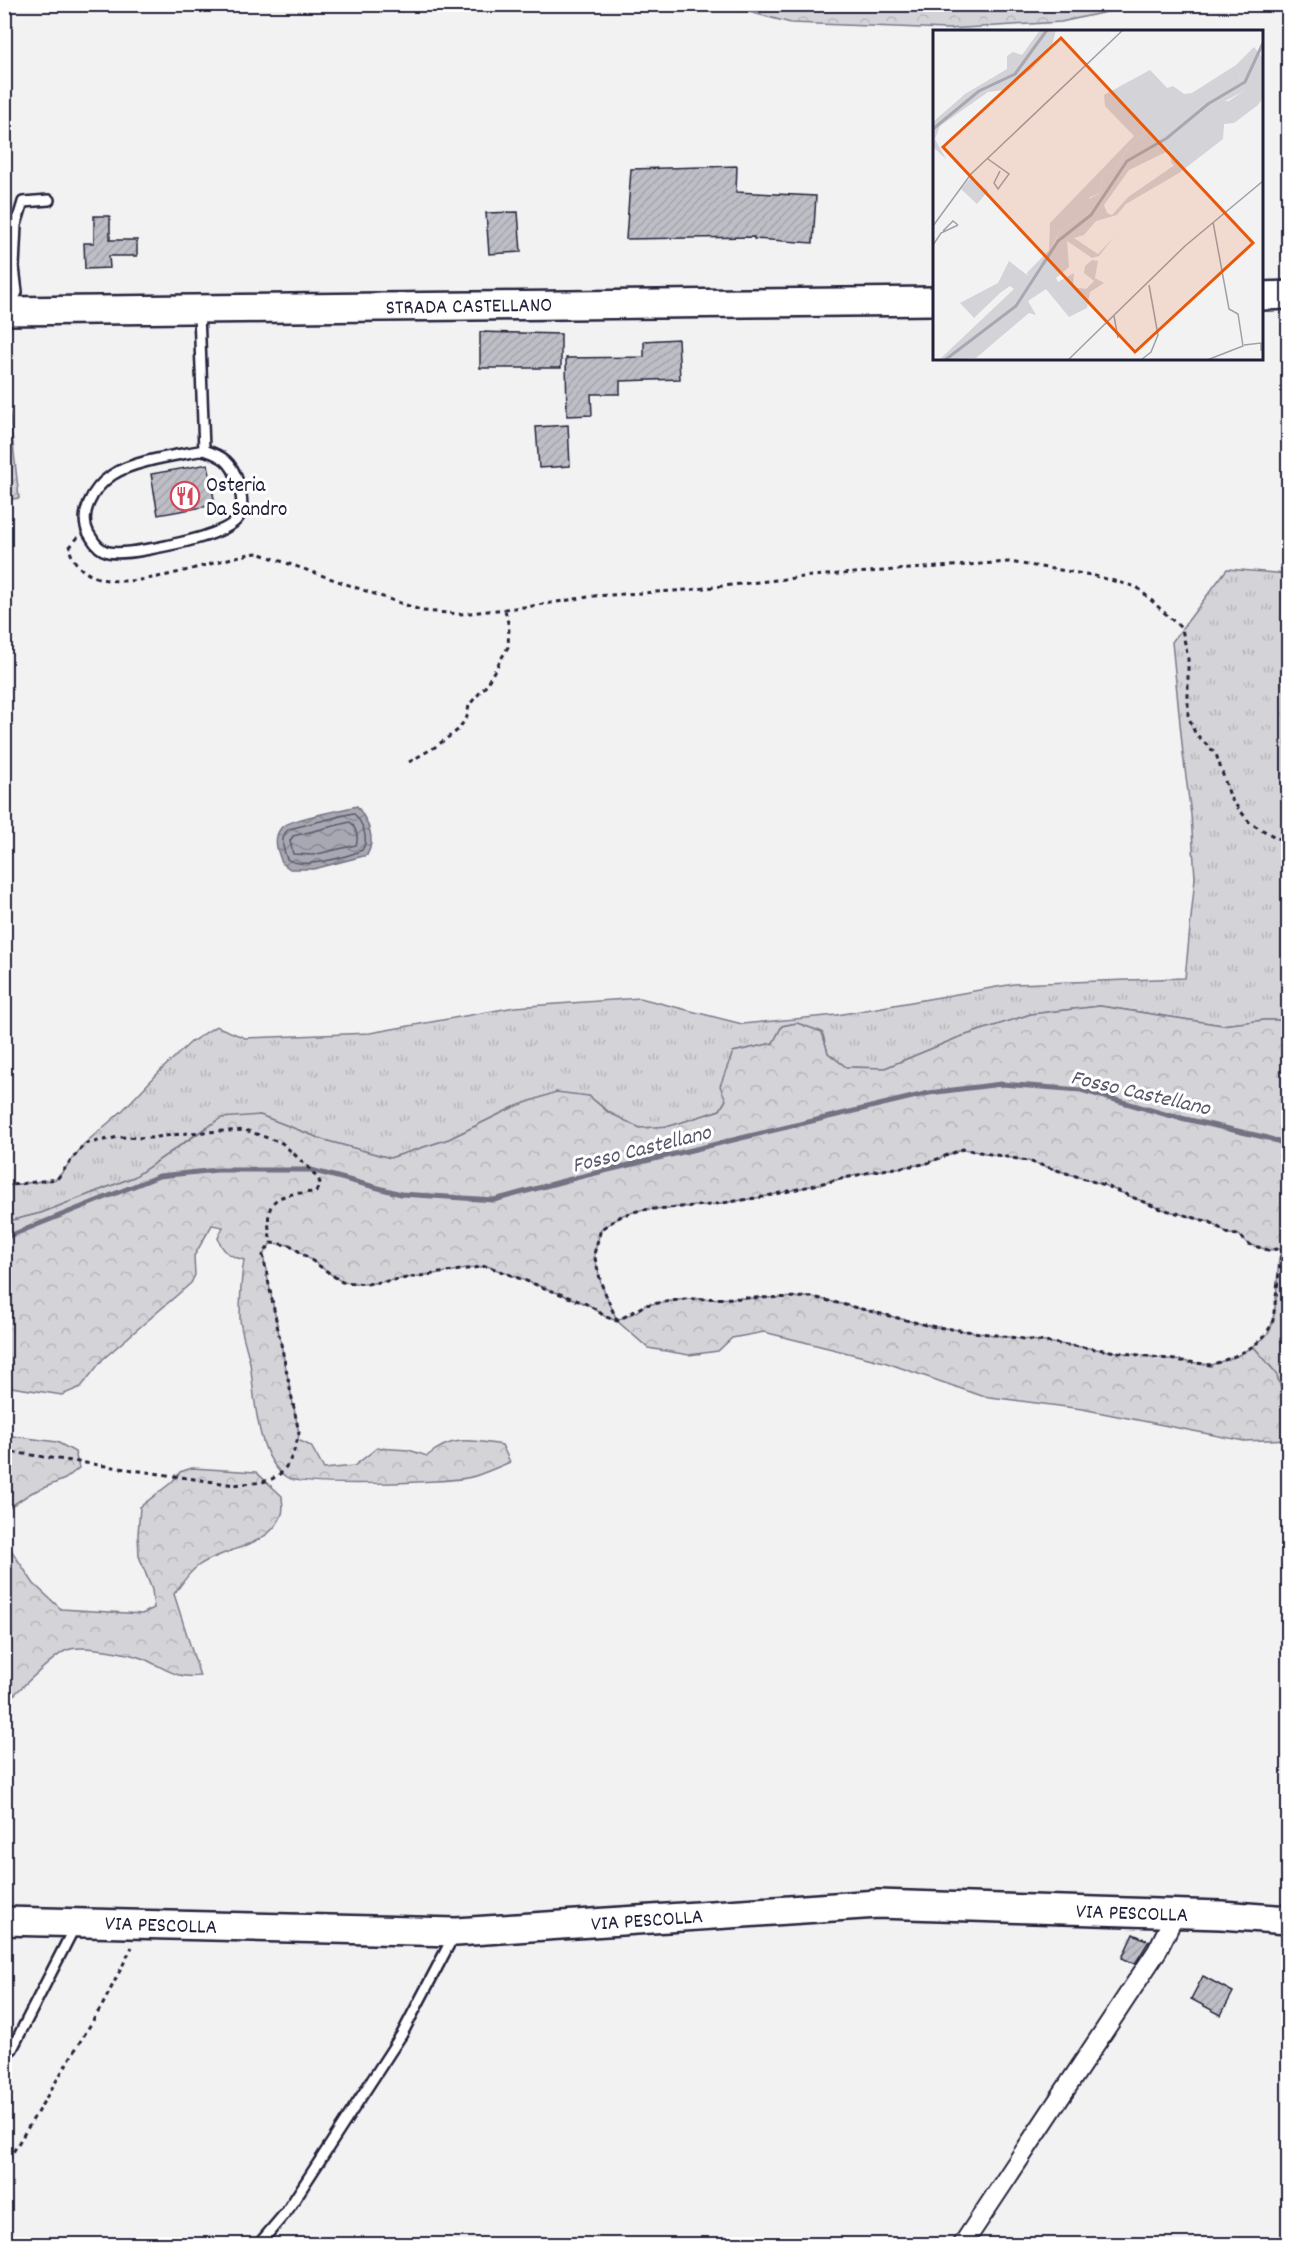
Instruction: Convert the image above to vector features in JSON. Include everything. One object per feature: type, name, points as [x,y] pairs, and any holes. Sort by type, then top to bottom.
[{"type":"street","points":[[1263,296],[1288,295]]},
{"type":"street","name":"STRADA CASTELLANO","points":[[7,311],[933,300]]},
{"type":"street","name":"VIA PESCOLLA","points":[[4,1921],[456,1932],[878,1904],[1170,1913],[1288,1920]]},
{"type":"street","points":[[963,2244],[1157,1951],[1169,1927],[1170,1913]]},
{"type":"lane","points":[[7,311],[17,292],[14,267],[16,225],[23,202],[49,200]]},
{"type":"lane","points":[[198,307],[204,450]]},
{"type":"lane","points":[[204,450],[221,455],[234,470],[241,492],[241,509],[238,517],[228,526],[180,544],[125,553],[106,552],[96,544],[86,531],[84,522],[90,501],[102,483],[128,467],[204,450]]},
{"type":"lane","points":[[4,2055],[12,2049],[77,1922]]},
{"type":"lane","points":[[260,2244],[287,2211],[402,2034],[456,1932]]},
{"type":"path","points":[[69,548],[72,558],[84,573],[98,579],[143,581],[240,555],[258,553],[423,611],[460,614],[505,610],[594,596],[688,590],[823,575],[1009,562],[1091,575],[1137,587],[1182,629],[1188,658],[1188,715],[1195,733],[1216,754],[1231,799],[1250,823],[1277,838],[1288,841]]},
{"type":"path","points":[[409,762],[458,730],[467,717],[469,705],[485,687],[508,646],[505,610]]},
{"type":"path","points":[[4,1186],[57,1179],[84,1144],[118,1137],[150,1138],[245,1130],[282,1143],[311,1170],[320,1182],[316,1192],[297,1193],[276,1199],[269,1208],[271,1243],[263,1255],[299,1433],[294,1453],[283,1470],[270,1480],[235,1485],[4,1451]]},
{"type":"path","points":[[617,1321],[601,1283],[594,1254],[601,1228],[623,1215],[641,1210],[709,1205],[763,1197],[874,1171],[925,1164],[963,1149],[1028,1161],[1091,1180],[1158,1208],[1210,1222],[1229,1234],[1239,1235],[1248,1244],[1268,1250],[1288,1248]]},
{"type":"path","points":[[271,1243],[290,1245],[342,1282],[367,1284],[487,1266],[589,1305],[606,1317],[617,1321],[645,1305],[685,1299],[813,1297],[930,1326],[1211,1365],[1237,1356],[1262,1340],[1270,1330],[1282,1249]]},
{"type":"path","points":[[4,2167],[103,2004],[144,1924]]},
{"type":"green space","points":[[722,5],[1138,5],[1061,22],[948,29],[791,23]]},
{"type":"green space","points":[[4,361],[19,498],[5,500],[4,500]]},
{"type":"green space","points":[[1227,569],[1288,574],[1288,1020],[1264,1020],[1222,1025],[1100,1006],[1031,1014],[957,1038],[885,1068],[846,1067],[828,1053],[822,1032],[797,1023],[782,1026],[773,1043],[733,1052],[726,1100],[720,1110],[681,1123],[660,1128],[641,1128],[628,1124],[613,1115],[589,1096],[514,1107],[449,1139],[390,1158],[324,1140],[260,1115],[208,1126],[134,1177],[41,1213],[5,1222],[5,1186],[57,1179],[84,1144],[122,1111],[191,1042],[216,1026],[245,1038],[370,1033],[515,1007],[640,998],[742,1024],[837,1015],[1014,984],[1185,978],[1195,878],[1191,815],[1172,642]]},
{"type":"green space","points":[[1100,1006],[1222,1025],[1264,1020],[1288,1020],[1288,1245],[1282,1249],[1268,1250],[1248,1244],[1239,1235],[1229,1234],[1210,1222],[1158,1208],[1101,1184],[1028,1161],[963,1149],[925,1164],[875,1171],[763,1197],[709,1205],[641,1210],[623,1215],[601,1229],[594,1254],[601,1283],[617,1320],[636,1312],[645,1305],[685,1299],[813,1297],[930,1326],[1211,1365],[1237,1356],[1253,1346],[1276,1373],[1283,1394],[1288,1395],[1288,1439],[1244,1441],[1082,1409],[982,1396],[884,1362],[764,1332],[732,1338],[718,1351],[689,1355],[648,1348],[617,1321],[606,1317],[589,1305],[487,1266],[367,1284],[342,1282],[290,1245],[271,1243],[263,1255],[299,1433],[298,1440],[311,1446],[324,1469],[354,1466],[377,1448],[409,1450],[427,1456],[445,1445],[463,1441],[502,1445],[510,1462],[472,1477],[458,1479],[407,1483],[298,1480],[286,1477],[276,1467],[263,1441],[240,1319],[244,1260],[225,1250],[218,1238],[223,1227],[212,1225],[194,1256],[195,1275],[191,1283],[103,1359],[81,1387],[62,1395],[5,1386],[5,1222],[41,1213],[134,1177],[221,1118],[260,1115],[324,1140],[390,1158],[449,1139],[514,1107],[556,1092],[589,1096],[608,1112],[640,1128],[670,1126],[720,1110],[726,1100],[720,1086],[733,1052],[773,1043],[782,1026],[797,1023],[822,1032],[828,1053],[846,1067],[885,1068],[957,1038],[1031,1014]]},
{"type":"green space","points":[[1288,1245],[1288,1395],[1283,1394],[1276,1373],[1253,1346],[1263,1339],[1270,1329],[1275,1305],[1279,1258],[1282,1249]]},
{"type":"green space","points":[[5,1435],[57,1442],[75,1452],[79,1468],[65,1479],[31,1493],[5,1510]]},
{"type":"green space","points":[[192,1468],[256,1472],[282,1496],[283,1507],[276,1525],[267,1534],[198,1566],[174,1594],[200,1676],[184,1676],[170,1672],[128,1654],[74,1648],[53,1659],[5,1703],[5,1541],[34,1584],[61,1609],[142,1614],[154,1608],[152,1590],[139,1556],[140,1507],[172,1482],[180,1472]]},
{"type":"water","points":[[357,806],[370,829],[371,842],[367,855],[314,869],[290,869],[282,863],[276,841],[281,828],[304,818]]},
{"type":"building","points":[[737,166],[736,192],[816,196],[813,243],[754,239],[754,237],[626,239],[631,169]]},
{"type":"building","points":[[518,212],[521,252],[489,254],[486,213]]},
{"type":"building","points":[[94,216],[110,216],[110,240],[137,240],[137,256],[109,256],[110,268],[85,269],[84,243],[94,243]]},
{"type":"building","points":[[480,332],[561,334],[561,368],[480,368]]},
{"type":"building","points":[[678,339],[680,379],[620,381],[620,394],[591,394],[592,415],[567,416],[566,358],[644,357],[644,341]]},
{"type":"building","points":[[568,425],[570,466],[539,468],[536,427]]},
{"type":"building","points":[[208,464],[215,505],[158,515],[151,474]]},
{"type":"building","points":[[1133,1934],[1149,1941],[1135,1964],[1122,1958]]},
{"type":"building","points":[[1203,1976],[1233,1992],[1221,2015],[1191,1999]]},
{"type":"waterway","name":"Fosso Castellano","points":[[4,1238],[159,1176],[217,1170],[311,1170],[401,1194],[494,1200],[575,1178],[929,1093],[1001,1084],[1081,1090],[1168,1115],[1268,1138],[1288,1145]]},
{"type":"place","name":"Osteria Da Sandro","points":[[185,496]]}]
